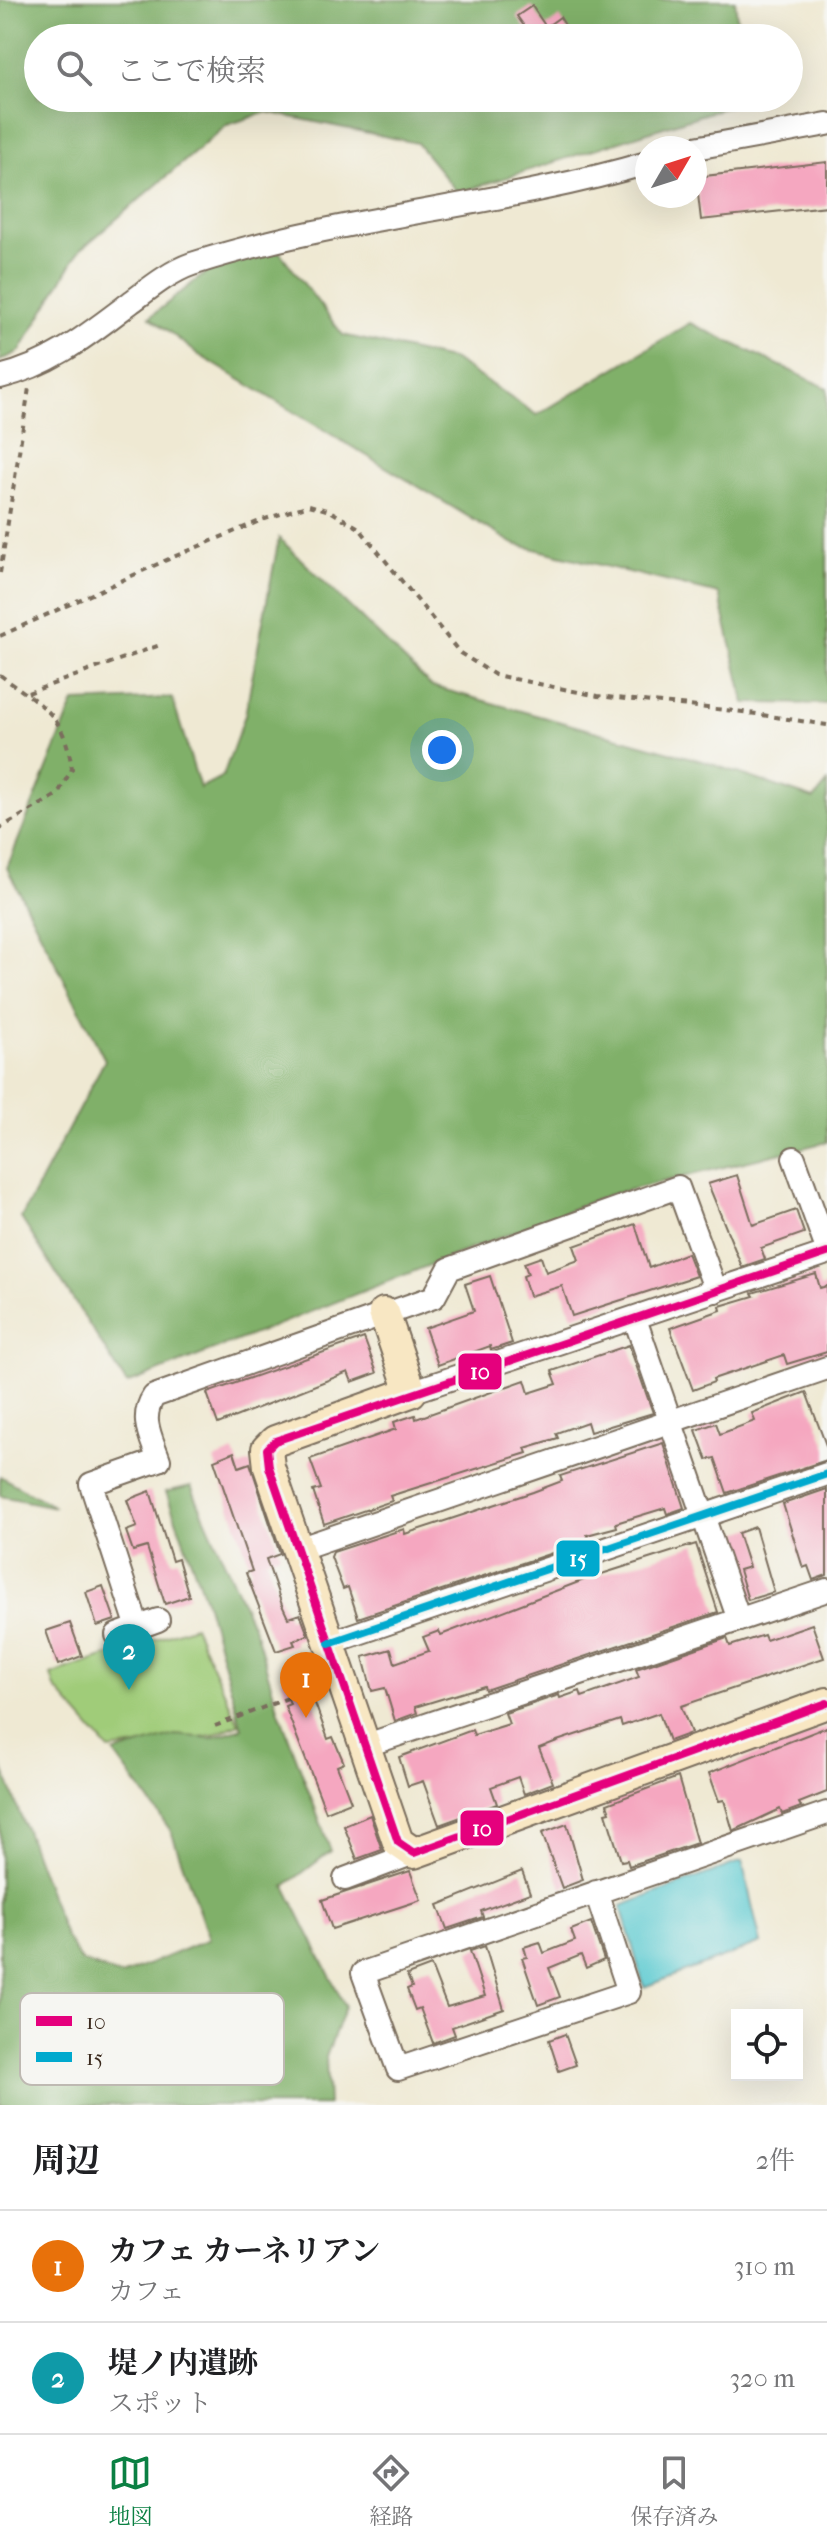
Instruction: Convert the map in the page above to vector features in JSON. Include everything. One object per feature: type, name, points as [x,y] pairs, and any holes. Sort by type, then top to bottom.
[{"type":"street","points":[[707,146],[827,124]]},
{"type":"street","points":[[0,377],[31,369],[62,352],[160,281],[189,265],[288,240],[530,192],[635,166]]},
{"type":"street","points":[[414,1853],[398,1842],[269,1467],[267,1449],[275,1441],[411,1392],[635,1319],[827,1251],[794,1158]]},
{"type":"street","points":[[138,1628],[91,1484],[159,1460],[146,1422],[145,1409],[154,1396],[434,1297],[449,1269],[678,1187],[716,1291]]},
{"type":"street","points":[[384,1313],[411,1392]]},
{"type":"street","points":[[635,1319],[739,1620]]},
{"type":"street","points":[[298,1549],[827,1368]]},
{"type":"street","points":[[329,1643],[827,1474]]},
{"type":"street","points":[[364,1746],[827,1590]]},
{"type":"street","points":[[345,1879],[827,1703]]},
{"type":"street","points":[[596,1892],[629,1992],[398,2069],[363,1973],[596,1892],[827,1813]]},
{"type":"path","points":[[0,573],[31,369]]},
{"type":"path","points":[[0,636],[171,558],[262,520],[309,505],[330,511],[359,528],[460,653],[495,675],[598,696],[827,725]]},
{"type":"path","points":[[28,693],[160,645]]},
{"type":"path","points":[[0,675],[43,704],[63,731],[72,769],[57,795],[0,828]]},
{"type":"path","points":[[215,1726],[340,1678]]},
{"type":"green space","points":[[0,0],[735,0],[738,24],[24,24],[24,112],[267,112],[227,125],[79,251],[20,351],[0,361]]},
{"type":"green space","points":[[267,112],[711,112],[635,136],[458,193],[417,143]]},
{"type":"green space","points":[[279,251],[343,335],[454,360],[537,415],[690,323],[827,388],[827,704],[745,703],[719,594],[514,544],[199,355],[150,317],[213,267]]},
{"type":"green space","points":[[279,538],[431,686],[706,762],[814,799],[827,783],[827,1142],[608,1195],[127,1384],[21,1218],[105,1060],[7,868],[74,702],[172,698],[200,788],[223,776],[245,715]]},
{"type":"green space","points":[[0,1476],[55,1507],[0,1496]]},
{"type":"green space","points":[[191,1486],[257,1636],[279,1711],[331,1851],[285,1886],[345,2006],[326,2057],[328,2105],[0,2105],[0,1760],[65,1936],[81,1961],[121,1976],[209,1939],[171,1831],[114,1753],[175,1735],[211,1738],[242,1728],[207,1605],[166,1492]]},
{"type":"green space","points":[[194,1626],[239,1724],[213,1735],[109,1750],[55,1688],[51,1675]]},
{"type":"water","points":[[742,1861],[761,1943],[644,1987],[621,1906]]},
{"type":"building","points":[[532,6],[544,24],[523,24],[517,16]]},
{"type":"building","points":[[560,17],[564,24],[550,24]]},
{"type":"building","points":[[827,162],[827,206],[701,220],[700,208],[707,208],[707,176]]},
{"type":"building","points":[[737,1175],[753,1225],[796,1210],[804,1233],[761,1248],[765,1259],[742,1267],[708,1184]]},
{"type":"building","points":[[635,1224],[649,1268],[687,1253],[696,1276],[572,1316],[562,1286],[529,1296],[523,1276],[528,1274],[524,1263],[541,1257],[546,1272],[579,1260],[574,1246]]},
{"type":"building","points":[[816,1274],[820,1288],[827,1286],[827,1352],[787,1364],[784,1355],[713,1379],[714,1382],[693,1390],[670,1328],[721,1310],[720,1306],[754,1296],[752,1293]]},
{"type":"building","points":[[490,1276],[512,1343],[491,1350],[490,1346],[438,1365],[425,1328],[474,1311],[465,1284]]},
{"type":"building","points":[[364,1338],[377,1373],[352,1382],[348,1372],[218,1424],[207,1393]]},
{"type":"building","points":[[629,1345],[653,1413],[590,1432],[587,1422],[556,1433],[558,1438],[525,1448],[527,1453],[390,1496],[392,1501],[324,1524],[313,1491],[321,1489],[310,1459],[396,1429],[394,1422],[415,1415],[416,1419],[525,1380],[529,1393],[557,1384],[552,1371]]},
{"type":"building","points":[[806,1392],[827,1448],[827,1460],[727,1493],[715,1458],[707,1460],[696,1430],[716,1423],[720,1434],[755,1421],[752,1413]]},
{"type":"building","points":[[663,1443],[684,1508],[667,1514],[665,1508],[616,1523],[617,1527],[587,1535],[589,1539],[564,1549],[358,1618],[348,1587],[343,1589],[331,1557],[333,1552],[404,1529],[405,1534],[533,1492],[562,1481],[560,1476]]},
{"type":"building","points":[[234,1452],[239,1467],[250,1463],[280,1554],[266,1559],[282,1605],[288,1618],[300,1614],[308,1635],[293,1641],[295,1645],[276,1651],[246,1573],[252,1571],[214,1460]]},
{"type":"building","points":[[827,1489],[827,1575],[813,1580],[808,1566],[803,1568],[783,1504]]},
{"type":"building","points":[[150,1491],[172,1561],[178,1559],[189,1596],[165,1604],[147,1547],[133,1551],[126,1531],[137,1527],[127,1500]]},
{"type":"building","points":[[755,1527],[774,1592],[748,1600],[739,1570],[749,1567],[738,1533]]},
{"type":"building","points":[[696,1544],[718,1612],[485,1690],[484,1686],[415,1707],[417,1713],[395,1721],[385,1688],[372,1691],[363,1657],[391,1649],[395,1663],[429,1651],[423,1637],[439,1631],[441,1635],[589,1578]]},
{"type":"building","points":[[103,1586],[115,1620],[97,1626],[86,1592]]},
{"type":"building","points":[[70,1623],[82,1656],[58,1665],[46,1631]]},
{"type":"building","points":[[812,1624],[824,1658],[681,1706],[691,1733],[669,1741],[659,1713],[622,1726],[620,1720],[557,1741],[539,1748],[553,1783],[524,1794],[518,1777],[491,1787],[497,1804],[439,1825],[423,1781],[408,1786],[399,1757],[472,1730],[474,1735],[509,1724],[505,1713],[559,1695],[560,1698],[580,1691],[582,1697],[639,1677],[636,1669],[727,1638],[730,1646],[764,1635],[766,1640]]},
{"type":"building","points":[[304,1673],[328,1739],[333,1737],[344,1763],[337,1766],[351,1802],[326,1812],[285,1706],[290,1704],[281,1679]]},
{"type":"building","points":[[827,1727],[827,1792],[799,1803],[801,1807],[782,1814],[780,1809],[733,1831],[724,1800],[719,1801],[709,1773]]},
{"type":"building","points":[[678,1777],[697,1843],[629,1866],[627,1860],[621,1861],[606,1813],[610,1812],[607,1804]]},
{"type":"building","points":[[370,1815],[382,1850],[357,1859],[344,1826]]},
{"type":"building","points":[[567,1824],[583,1880],[562,1888],[542,1833]]},
{"type":"building","points":[[410,1871],[421,1900],[332,1929],[322,1900]]},
{"type":"building","points":[[522,1871],[530,1893],[481,1911],[483,1917],[447,1929],[438,1905]]},
{"type":"building","points":[[591,1922],[604,1960],[586,1968],[581,1955],[549,1968],[560,1997],[538,2005],[522,1958],[527,1957],[524,1947],[540,1942],[544,1953],[575,1941],[571,1930]]},
{"type":"building","points":[[485,1946],[504,2009],[452,2027],[455,2035],[433,2043],[420,2008],[415,2010],[407,1989],[412,1987],[407,1975],[431,1966],[447,2007],[485,1996],[470,1951]]},
{"type":"building","points":[[565,2034],[576,2065],[559,2071],[549,2040]]},
{"type":"transit line","name":"10","points":[[827,1253],[275,1441],[267,1449],[269,1467],[398,1842],[414,1853],[827,1703]]},
{"type":"transit line","name":"15","points":[[329,1643],[827,1474]]},
{"type":"place","name":"堤ノ内遺跡","points":[[129,1690]]},
{"type":"place","name":"カフェ カーネリアン","points":[[306,1718]]}]
